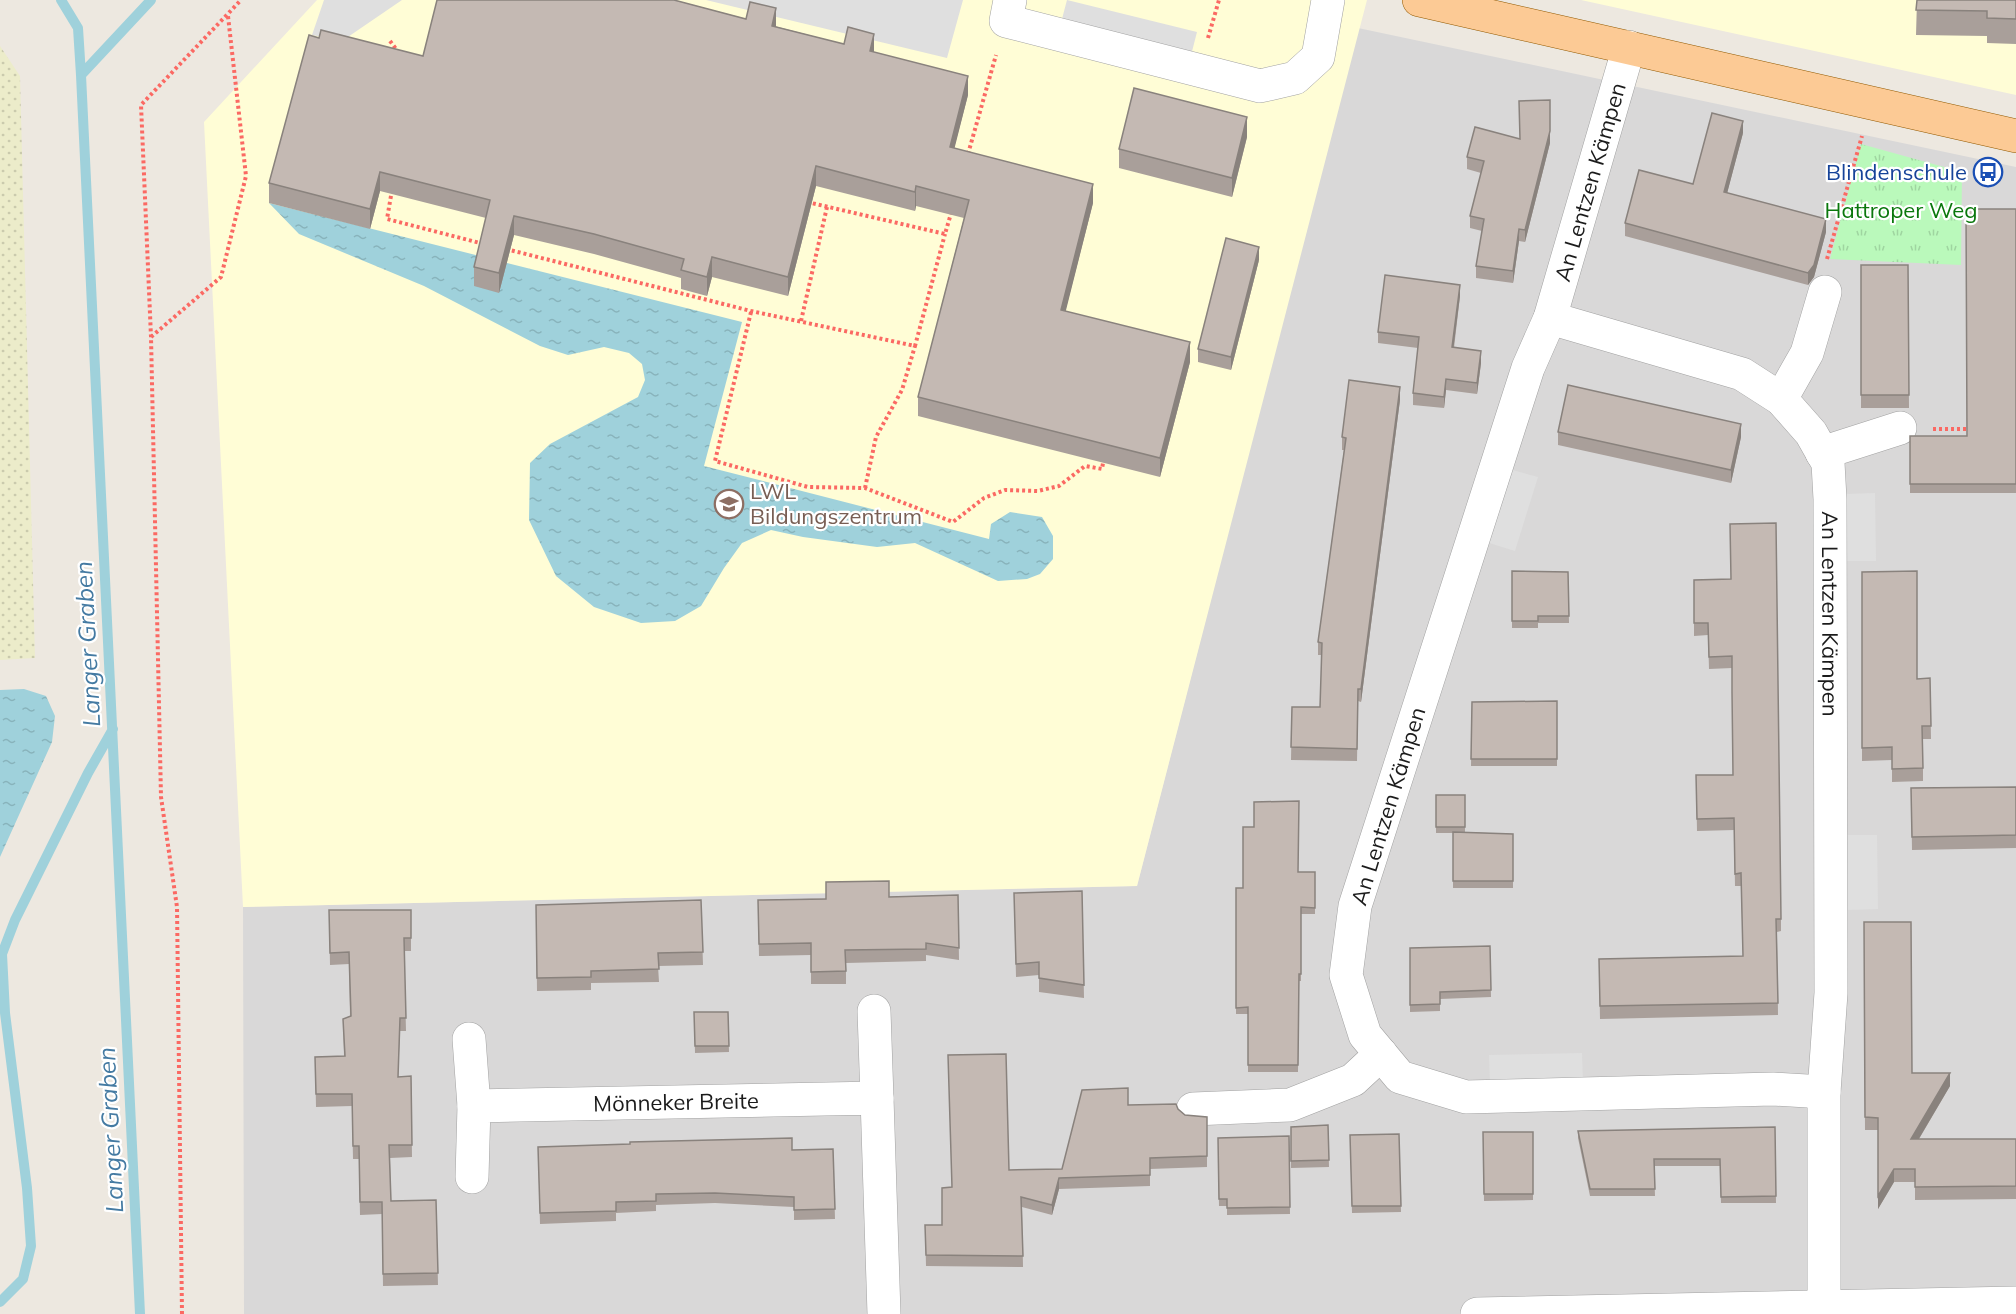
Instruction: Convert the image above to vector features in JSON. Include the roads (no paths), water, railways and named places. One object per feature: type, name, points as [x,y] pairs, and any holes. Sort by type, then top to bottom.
[{"type":"main road","points":[[1419,0],[2016,136]]},
{"type":"street","points":[[1008,10],[1260,86],[1294,78],[1318,57],[1328,0]]},
{"type":"street","name":"An Lentzen Kämpen","points":[[1629,47],[1550,318],[1528,368],[1355,906],[1346,975],[1365,1035],[1400,1077],[1466,1097],[1773,1089],[1824,1092]]},
{"type":"street","points":[[1781,399],[1807,353],[1825,292]]},
{"type":"street","name":"An Lentzen Kämpen","points":[[1550,318],[1742,374],[1781,399],[1811,433],[1828,463],[1831,993],[1824,1092],[1824,1310]]},
{"type":"street","points":[[1822,453],[1900,428]]},
{"type":"street","points":[[874,1011],[884,1314]]},
{"type":"street","points":[[469,1040],[474,1106],[472,1177]]},
{"type":"street","points":[[1193,1109],[1290,1105],[1353,1080],[1381,1054]]},
{"type":"street","name":"Mönneker Breite","points":[[474,1106],[877,1098]]},
{"type":"street","points":[[1477,1314],[1824,1310],[2016,1303]]},
{"type":"water","points":[[269,203],[742,322],[704,466],[989,539],[991,524],[1010,512],[1042,517],[1053,536],[1053,559],[1040,574],[1027,579],[998,581],[915,543],[877,547],[803,537],[771,530],[742,543],[701,606],[675,621],[641,623],[594,607],[556,576],[529,520],[530,463],[550,444],[638,397],[645,380],[642,364],[629,353],[604,347],[568,355],[540,346],[424,286],[299,234]]},
{"type":"water","points":[[24,689],[46,696],[55,716],[52,742],[0,857],[0,690]]},
{"type":"waterway","points":[[61,0],[78,28],[81,75]]},
{"type":"waterway","name":"Langer Graben","points":[[140,1314],[81,75],[151,0]]},
{"type":"waterway","points":[[0,1302],[23,1279],[31,1246],[27,1188],[5,1013],[2,954],[15,920],[88,773],[113,729]]},
{"type":"place","name":"Blindenschule","points":[[1988,172]]},
{"type":"place","name":"LWL Bildungszentrum","points":[[729,504]]},
{"type":"park label","name":"Hattroper Weg","points":[[1901,210]]}]
